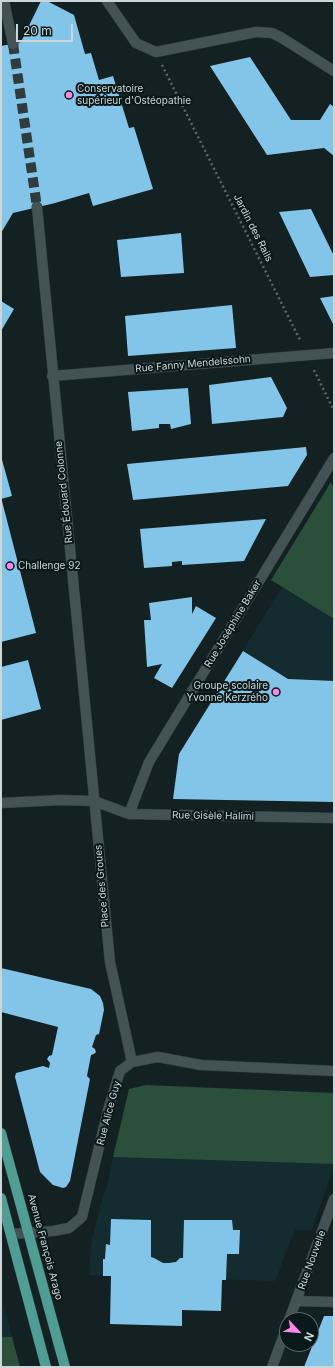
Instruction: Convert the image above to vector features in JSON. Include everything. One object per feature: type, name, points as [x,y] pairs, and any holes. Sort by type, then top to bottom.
[{"type":"main road","name":"Avenue François Arago","points":[[1,1133],[65,1367]]},
{"type":"main road","points":[[1,1198],[46,1367]]},
{"type":"street","points":[[4,1],[13,44]]},
{"type":"street","points":[[107,1],[136,43],[156,52],[256,32],[272,33],[334,71]]},
{"type":"street","name":"Rue Édouard Colonne","points":[[37,207],[52,376],[94,801]]},
{"type":"street","name":"Rue Fanny Mendelssohn","points":[[52,376],[334,353]]},
{"type":"street","name":"Rue Joséphine Baker","points":[[129,814],[149,762],[334,458]]},
{"type":"street","points":[[1,803],[61,800],[94,801]]},
{"type":"street","name":"Rue Gisèle Halimi","points":[[94,801],[129,814],[334,818]]},
{"type":"street","name":"Place des Groues","points":[[94,801],[110,962],[132,1062]]},
{"type":"street","points":[[132,1062],[158,1057],[201,1065],[334,1071]]},
{"type":"street","name":"Rue Alice Guy","points":[[29,1233],[69,1228],[82,1218],[108,1110],[120,1071],[132,1062]]},
{"type":"street","name":"Rue Nouvelle","points":[[293,1312],[334,1199]]},
{"type":"street","points":[[10,1234],[29,1233]]},
{"type":"street","points":[[296,1301],[334,1302]]},
{"type":"street","points":[[272,1367],[279,1348]]},
{"type":"path","name":"Jardin des Rails","points":[[156,52],[334,411]]},
{"type":"shaded area","name":"Groupe scolaire Yvonne Kerzrého","points":[[282,587],[334,619],[334,802],[173,799],[179,754]]},
{"type":"shaded area","points":[[113,1157],[334,1165],[312,1230],[295,1230],[275,1281],[89,1275],[91,1244],[103,1196],[107,1187]]},
{"type":"shaded area","points":[[1,1302],[3,1302],[12,1337],[1,1337]]},
{"type":"green space","points":[[331,482],[334,488],[334,619],[271,580]]},
{"type":"green space","points":[[146,1085],[334,1093],[334,1164],[113,1157],[129,1089]]},
{"type":"green space","points":[[1,1337],[12,1337],[20,1367],[1,1367]]},
{"type":"building","points":[[41,1],[47,1],[74,15],[85,54],[91,53],[99,80],[113,76],[129,128],[134,127],[153,189],[93,206],[89,193],[13,213],[1,233],[1,46],[21,42]]},
{"type":"building","points":[[250,57],[291,120],[320,120],[330,104],[334,107],[334,156],[324,148],[267,155],[210,66]]},
{"type":"building","points":[[311,209],[334,256],[334,275],[310,277],[279,212]]},
{"type":"building","points":[[181,233],[184,273],[121,277],[117,240]]},
{"type":"building","points":[[334,296],[334,326],[320,298]]},
{"type":"building","points":[[1,301],[14,309],[1,331]]},
{"type":"building","points":[[232,305],[236,348],[128,356],[125,316]]},
{"type":"building","points":[[271,377],[287,408],[283,417],[212,424],[209,385]]},
{"type":"building","points":[[188,388],[191,424],[171,429],[170,424],[159,424],[159,428],[132,431],[128,392]]},
{"type":"building","points":[[306,447],[307,455],[288,486],[133,500],[127,464]]},
{"type":"building","points":[[1,456],[12,496],[1,499]]},
{"type":"building","name":"Challenge 92","points":[[2,501],[36,633],[1,642],[1,502]]},
{"type":"building","points":[[266,519],[244,561],[182,565],[182,561],[172,562],[172,566],[144,568],[140,529]]},
{"type":"building","points":[[192,597],[192,614],[196,606],[216,618],[172,688],[154,678],[162,664],[147,667],[144,620],[151,620],[149,603]]},
{"type":"building","name":"Groupe scolaire Yvonne Kerzrého","points":[[243,651],[288,679],[334,681],[334,802],[173,799],[179,754]]},
{"type":"building","points":[[28,660],[41,709],[1,720],[1,667]]},
{"type":"building","points":[[1,968],[91,989],[100,996],[103,1003],[104,1010],[99,1034],[96,1035],[92,1047],[96,1052],[91,1055],[87,1076],[90,1079],[70,1181],[66,1187],[63,1188],[53,1185],[40,1172],[15,1077],[16,1073],[43,1066],[49,1068],[50,1063],[47,1059],[52,1055],[58,1027],[1,1012]]},
{"type":"building","points":[[111,1219],[151,1220],[151,1257],[163,1263],[176,1262],[180,1258],[183,1258],[184,1220],[232,1220],[233,1230],[240,1230],[239,1254],[227,1254],[226,1280],[222,1280],[221,1311],[182,1310],[182,1326],[110,1324],[111,1276],[103,1276],[103,1259],[105,1259],[106,1244],[110,1245]]},
{"type":"building","points":[[324,1316],[334,1316],[334,1367],[304,1367],[310,1352],[319,1352],[319,1329]]},
{"type":"tunnel","points":[[13,44],[37,207]]},
{"type":"place","name":"Conservatoire supérieur d'Ostéopathie","points":[[69,95]]},
{"type":"place","name":"Challenge 92","points":[[10,566]]},
{"type":"place","name":"Groupe scolaire Yvonne Kerzrého","points":[[276,692]]}]
